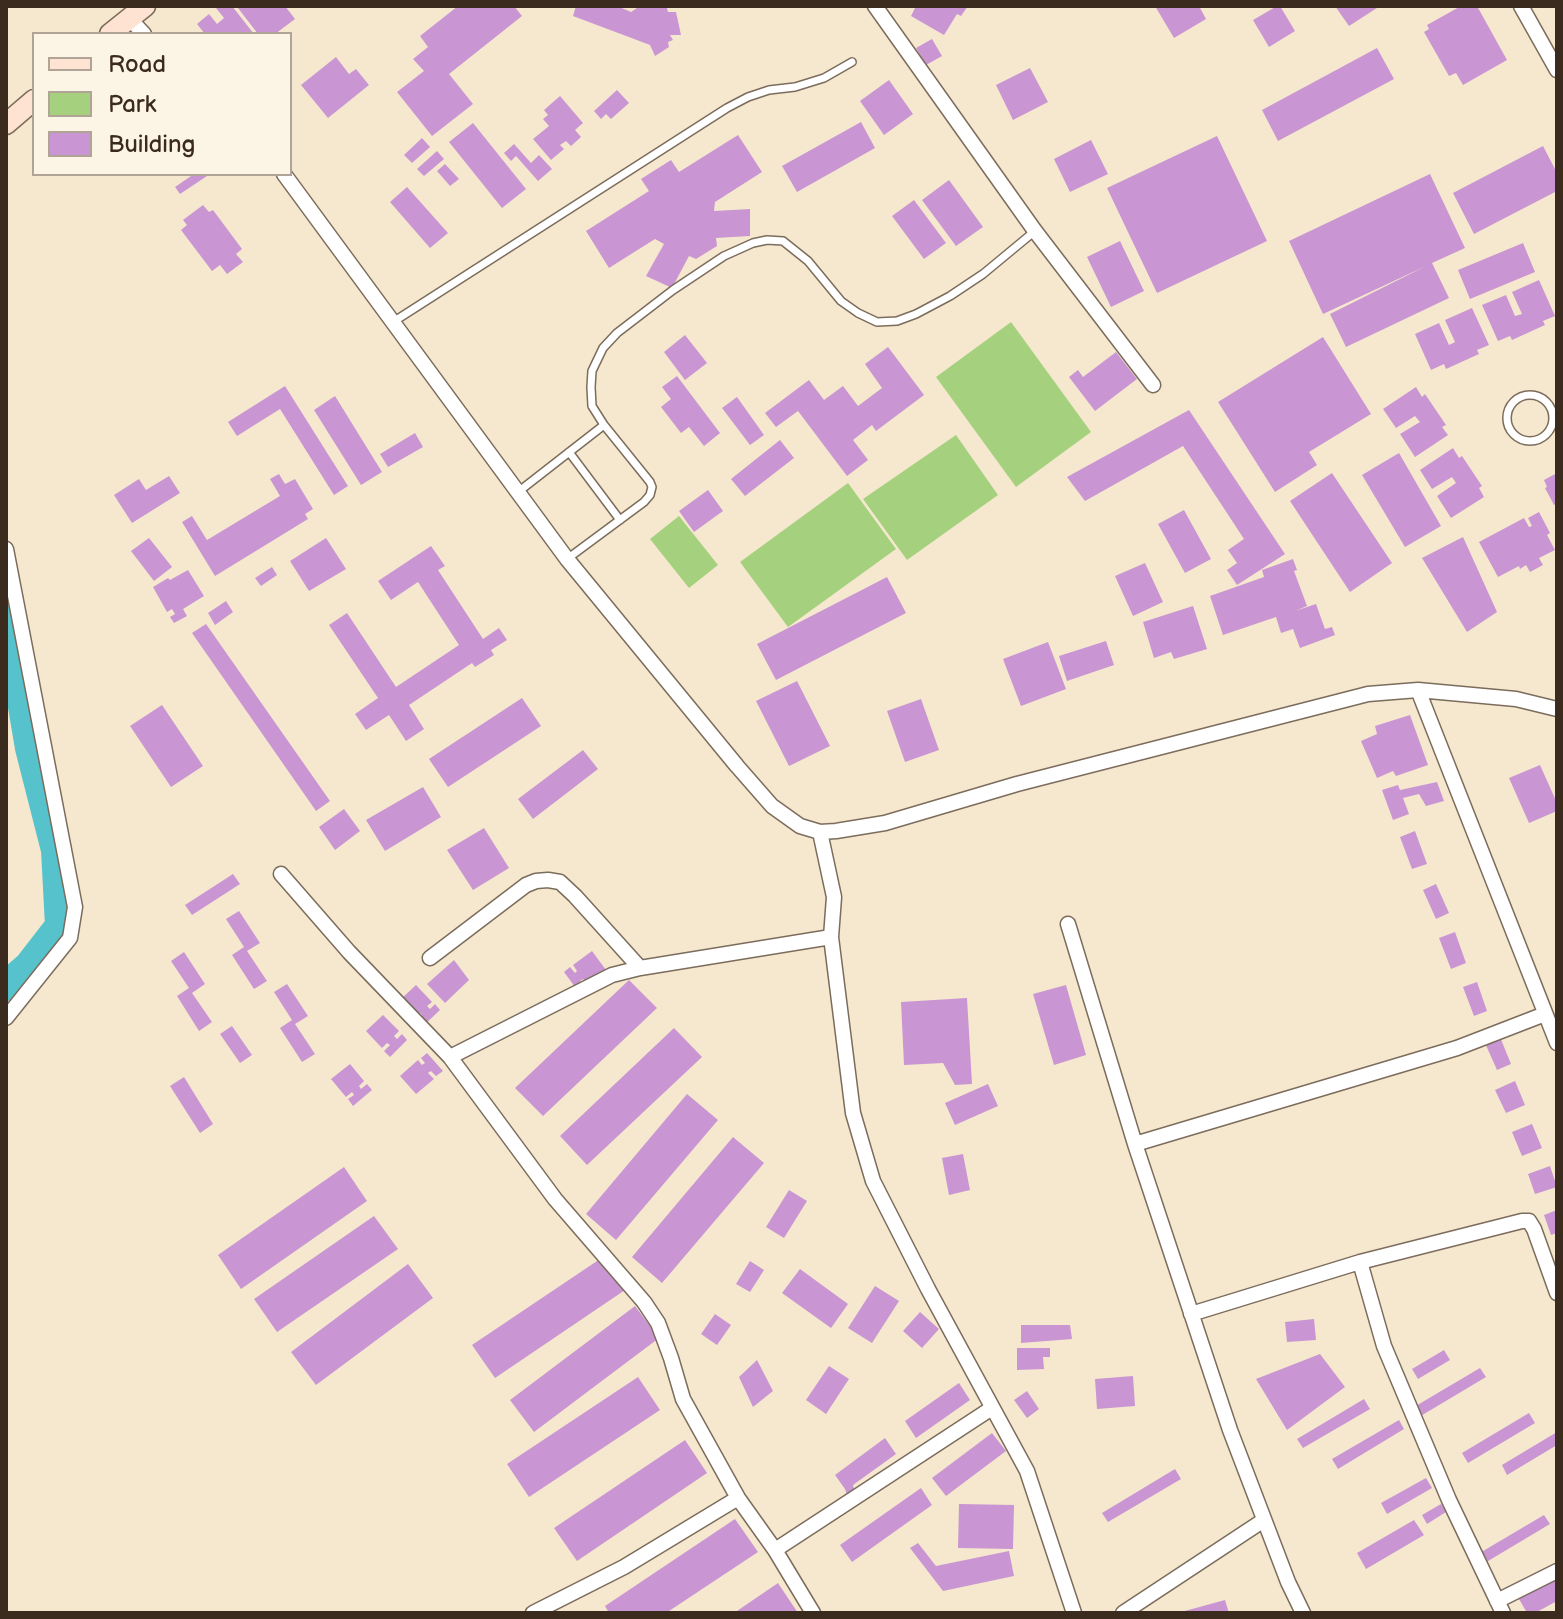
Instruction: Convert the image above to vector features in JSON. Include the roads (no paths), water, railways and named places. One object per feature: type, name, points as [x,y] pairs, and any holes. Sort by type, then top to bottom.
[{"type":"street","points":[[875,6],[1035,231],[1153,385]]},
{"type":"street","points":[[1521,6],[1557,70]]},
{"type":"street","points":[[112,32],[137,12],[143,32]]},
{"type":"street","points":[[6,124],[32,102]]},
{"type":"street","points":[[285,176],[567,559],[737,766],[772,806],[800,826],[820,832],[885,823],[1017,784],[1368,694],[1418,690],[1516,699],[1557,709]]},
{"type":"street","points":[[6,549],[75,907],[70,938],[6,1018]]},
{"type":"street","points":[[1418,690],[1557,1043]]},
{"type":"street","points":[[820,832],[834,897],[831,937],[853,1113],[873,1181],[1027,1471],[1074,1613]]},
{"type":"street","points":[[281,874],[349,952],[450,1057],[555,1199],[644,1302],[658,1323],[683,1399],[738,1498],[775,1550],[813,1613]]},
{"type":"street","points":[[430,958],[526,885],[548,880],[560,882],[575,896],[640,968]]},
{"type":"street","points":[[1068,924],[1135,1144],[1230,1430],[1288,1582],[1303,1613]]},
{"type":"street","points":[[450,1057],[612,975],[831,937]]},
{"type":"street","points":[[1135,1144],[1457,1048],[1545,1014]]},
{"type":"street","points":[[1191,1314],[1360,1262],[1522,1221],[1529,1221],[1557,1293]]},
{"type":"street","points":[[1360,1262],[1384,1346],[1449,1500],[1500,1607],[1557,1571]]},
{"type":"street","points":[[775,1550],[992,1408]]},
{"type":"street","points":[[533,1613],[624,1567],[738,1498]]},
{"type":"street","points":[[1123,1613],[1264,1520]]},
{"type":"lane","points":[[393,322],[727,108],[769,90],[795,87],[824,78],[852,62]]},
{"type":"lane","points":[[567,559],[650,495],[652,487],[592,406],[592,371],[603,348],[617,333],[673,290],[724,256],[753,243],[783,241],[808,261],[841,301],[858,313],[877,322],[897,321],[950,296],[983,274],[1035,231]]},
{"type":"lane","points":[[1535,395],[1548,402],[1555,415],[1551,429],[1540,439],[1525,441],[1513,434],[1507,420],[1510,406],[1521,397],[1535,395]]},
{"type":"lane","points":[[518,492],[604,425]]},
{"type":"lane","points":[[569,452],[620,520]]},
{"type":"waterway","points":[[6,606],[30,748],[56,850],[60,926],[29,966],[6,986]]}]
